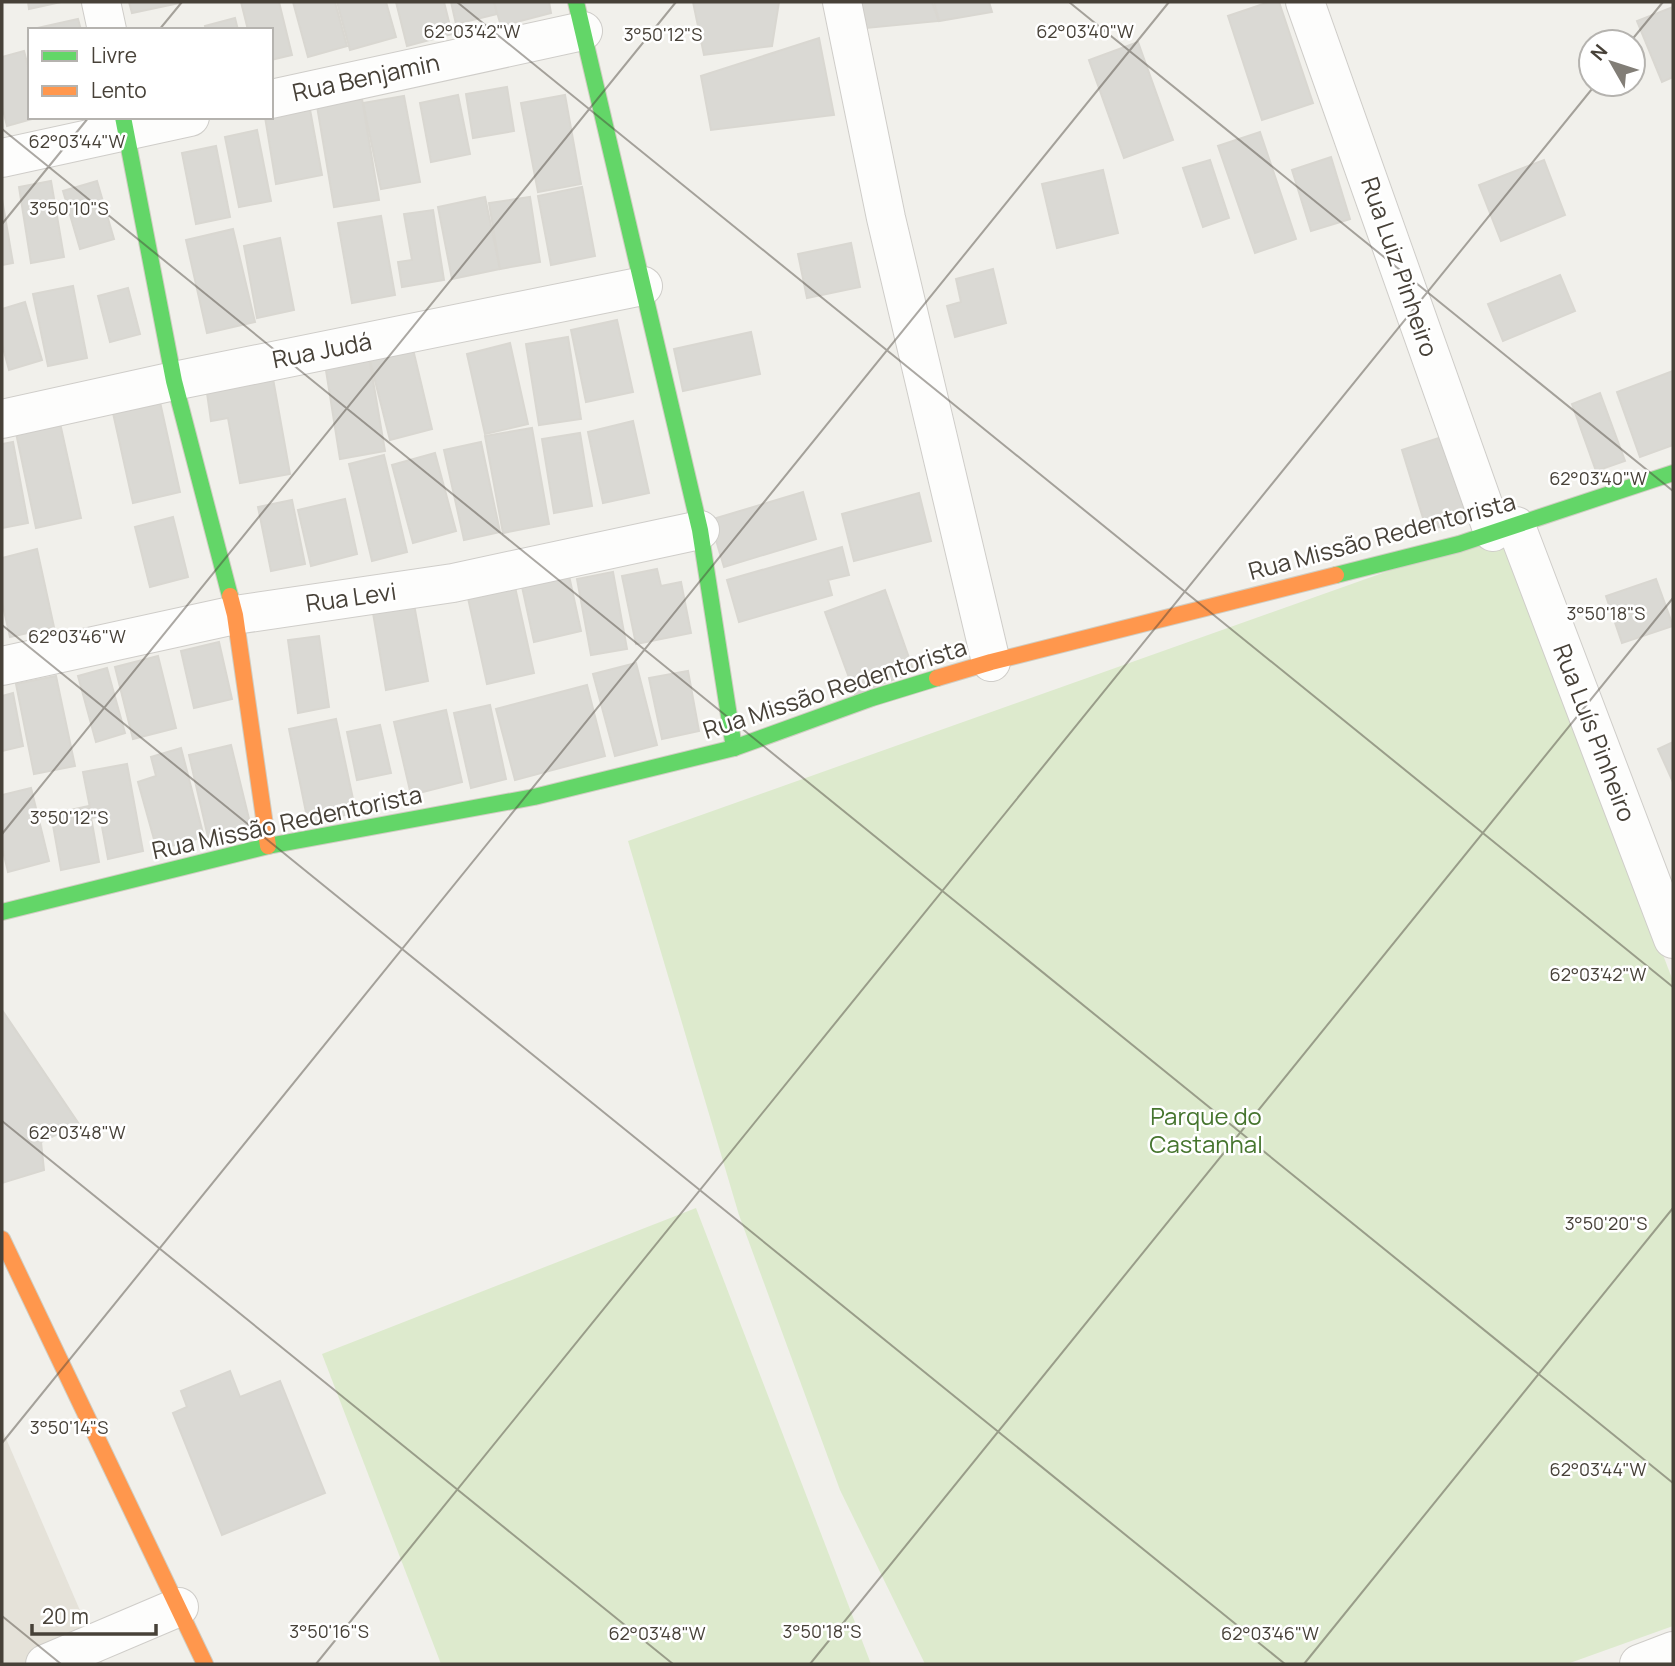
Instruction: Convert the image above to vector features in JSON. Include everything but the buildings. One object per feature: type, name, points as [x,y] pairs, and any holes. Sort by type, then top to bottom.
[{"type":"street","points":[[101,2],[107,28]]},
{"type":"street","points":[[842,2],[886,218],[991,662]]},
{"type":"street","name":"Rua Luiz Pinheiro","points":[[1305,2],[1504,529]]},
{"type":"street","points":[[580,16],[700,530],[734,748]]},
{"type":"street","name":"Rua Benjamin","points":[[273,98],[580,16]]},
{"type":"street","points":[[2,158],[125,124],[171,119]]},
{"type":"street","points":[[125,124],[174,381],[235,615],[268,846]]},
{"type":"street","name":"Rua Judá","points":[[2,419],[174,381],[643,286]]},
{"type":"street","name":"Rua Missão Redentorista","points":[[2,912],[268,846],[534,797],[734,748],[872,698],[991,662],[1460,544],[1673,473]]},
{"type":"street","name":"Rua Luís Pinheiro","points":[[1504,529],[1673,939]]},
{"type":"street","name":"Rua Levi","points":[[2,666],[235,615],[453,583],[700,530]]},
{"type":"street","points":[[2,1239],[205,1664]]},
{"type":"street","points":[[45,1664],[179,1607]]},
{"type":"street","points":[[1639,1664],[1673,1651]]},
{"type":"shaded area","points":[[2,1429],[103,1664],[2,1664]]},
{"type":"green space","name":"Parque do Castanhal","points":[[1501,531],[1673,981],[1673,1626],[1567,1664],[925,1664],[840,1490],[739,1215],[628,841]]},
{"type":"green space","points":[[696,1208],[871,1664],[441,1664],[322,1354]]},
{"type":"traffic: fast","points":[[576,2],[700,530],[734,748]]},
{"type":"traffic: fast","points":[[123,119],[174,381],[230,596]]},
{"type":"traffic: fast","points":[[1336,575],[1459,544],[1673,473]]},
{"type":"traffic: fast","points":[[2,912],[268,846],[534,797],[734,748],[872,698],[937,678]]},
{"type":"traffic: slow","points":[[937,678],[1336,575]]},
{"type":"traffic: slow","points":[[230,596],[268,846]]},
{"type":"traffic: slow","points":[[2,1239],[205,1664]]}]
